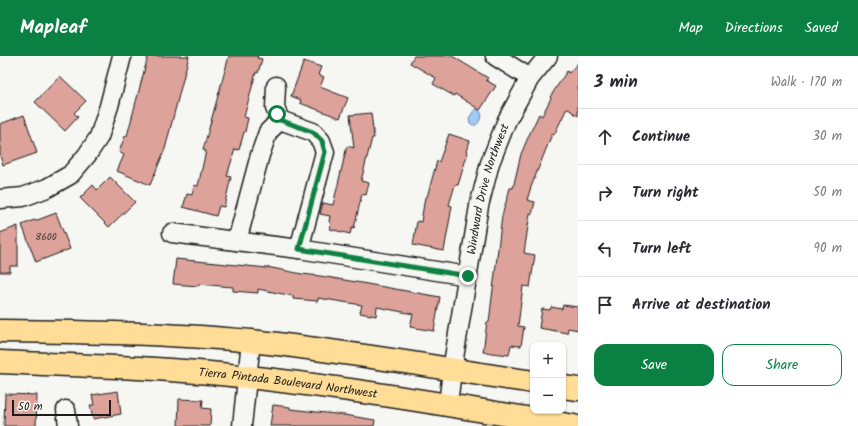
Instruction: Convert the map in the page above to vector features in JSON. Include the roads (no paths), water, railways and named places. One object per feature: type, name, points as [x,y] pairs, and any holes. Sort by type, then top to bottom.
[{"type":"main road","points":[[0,331],[131,333],[252,341],[405,361],[452,370],[530,382]]},
{"type":"main road","name":"Tierra Pintada Boulevard Northwest","points":[[0,362],[188,371],[248,377],[368,392],[574,426]]},
{"type":"main road","points":[[566,387],[578,389]]},
{"type":"street","points":[[0,199],[23,197],[47,188],[70,175],[87,155],[99,137],[122,56]]},
{"type":"street","points":[[495,56],[530,78]]},
{"type":"street","name":"Windward Drive Northwest","points":[[448,405],[452,370],[479,206],[490,164],[507,120],[530,78],[548,56]]},
{"type":"street","points":[[276,86],[274,108],[280,120],[313,132],[322,141],[325,152],[299,249]]},
{"type":"street","points":[[237,241],[260,155],[268,132],[280,120]]},
{"type":"street","points":[[172,233],[299,249],[468,276]]},
{"type":"street","points":[[242,426],[252,341]]},
{"type":"water","points":[[475,109],[480,111],[482,116],[478,124],[472,125],[469,118]]}]
